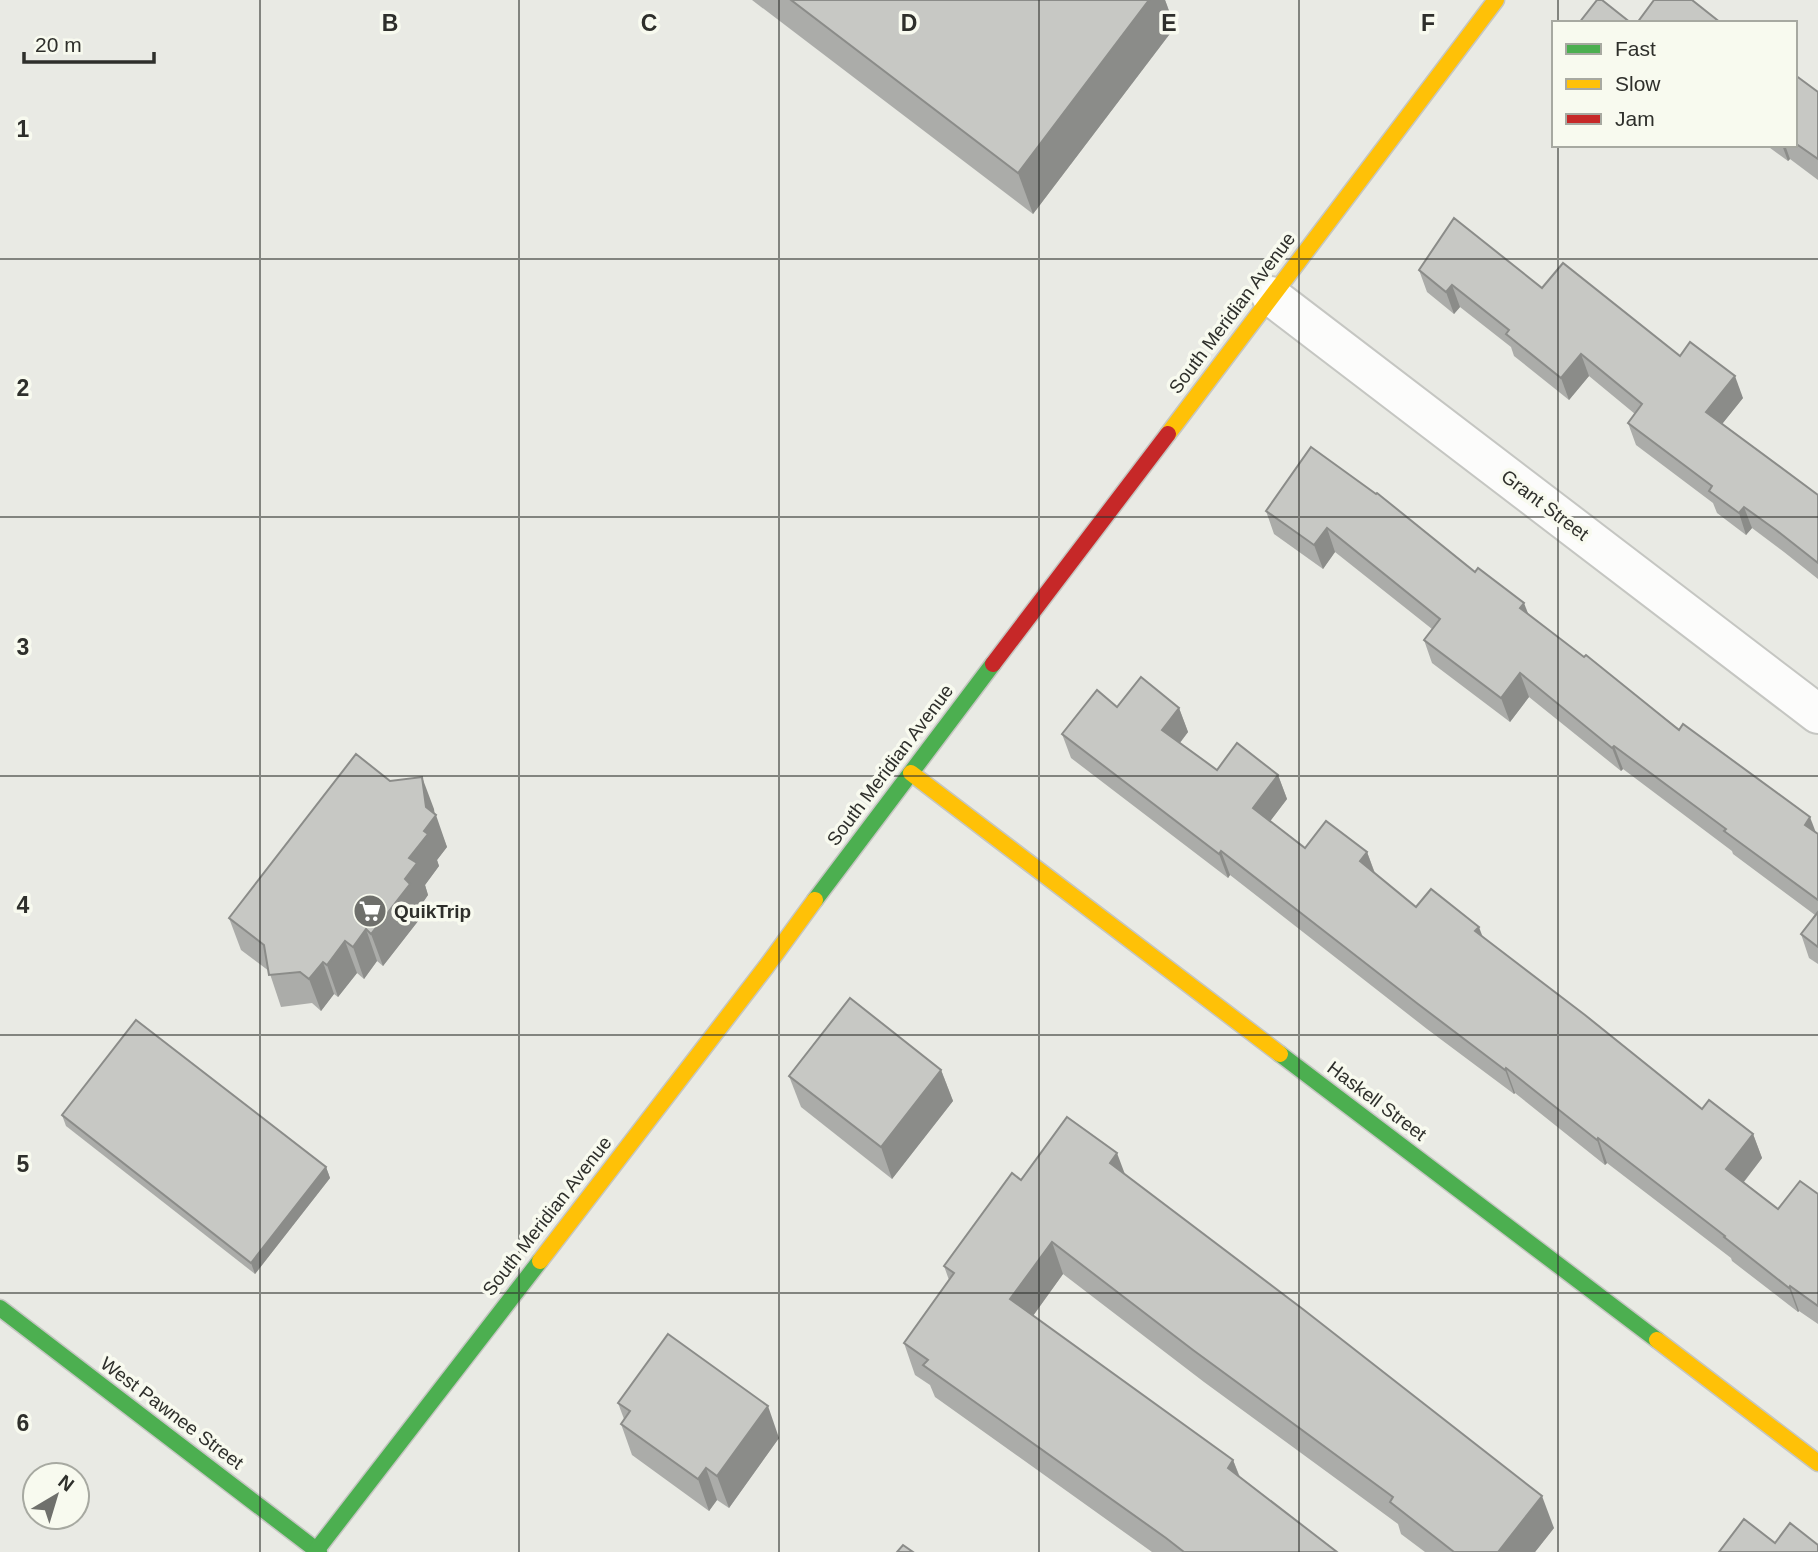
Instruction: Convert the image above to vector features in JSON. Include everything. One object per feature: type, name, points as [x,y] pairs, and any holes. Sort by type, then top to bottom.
[{"type":"main road","name":"South Meridian Avenue","points":[[317,1551],[766,967],[1496,0]]},
{"type":"main road","name":"Haskell Street","points":[[911,772],[1818,1463]]},
{"type":"main road","name":"West Pawnee Street","points":[[0,1308],[317,1551]]},
{"type":"street","name":"Grant Street","points":[[1271,296],[1818,714]]},
{"type":"building","points":[[791,0],[1149,0],[1018,173]]},
{"type":"building","points":[[1597,0],[1602,0],[1628,21],[1581,21]]},
{"type":"building","points":[[1654,0],[1692,0],[1718,21],[1638,21]]},
{"type":"building","points":[[1797,76],[1818,92],[1818,159],[1797,144]]},
{"type":"building","points":[[1454,218],[1542,288],[1563,263],[1680,356],[1690,342],[1735,376],[1706,412],[1818,495],[1818,563],[1744,507],[1739,513],[1709,491],[1712,486],[1628,423],[1642,404],[1581,354],[1561,378],[1506,334],[1509,330],[1452,285],[1446,292],[1419,270]]},
{"type":"building","points":[[1311,447],[1377,493],[1475,572],[1478,568],[1524,603],[1520,608],[1584,657],[1586,655],[1679,730],[1683,724],[1810,817],[1805,825],[1818,834],[1818,900],[1614,746],[1612,748],[1520,673],[1501,698],[1424,640],[1440,619],[1327,528],[1314,545],[1266,511]]},
{"type":"building","points":[[1141,677],[1179,708],[1162,730],[1217,770],[1237,743],[1278,775],[1253,808],[1305,848],[1326,821],[1367,852],[1360,861],[1416,907],[1431,889],[1479,927],[1475,931],[1702,1109],[1709,1100],[1753,1134],[1726,1169],[1778,1209],[1800,1181],[1818,1194],[1818,1306],[1790,1286],[1789,1288],[1598,1138],[1597,1140],[1506,1068],[1505,1070],[1418,1004],[1221,851],[1219,854],[1062,734],[1097,690],[1117,707]]},
{"type":"building","points":[[356,754],[390,781],[422,777],[426,807],[436,815],[424,831],[428,834],[409,858],[417,863],[405,879],[410,884],[371,934],[366,929],[353,947],[345,941],[327,965],[323,962],[309,979],[300,972],[269,975],[264,945],[229,918]]},
{"type":"building","points":[[1818,912],[1818,947],[1801,934]]},
{"type":"building","points":[[850,998],[941,1070],[881,1147],[789,1076]]},
{"type":"building","points":[[136,1020],[326,1167],[251,1263],[62,1115]]},
{"type":"building","points":[[1067,1117],[1117,1153],[1110,1163],[1542,1496],[1498,1552],[1454,1552],[1390,1502],[1393,1497],[1052,1242],[1010,1299],[1233,1460],[1228,1468],[1337,1552],[1184,1552],[923,1365],[928,1360],[904,1343],[954,1273],[944,1266],[1012,1173],[1021,1180]]},
{"type":"building","points":[[668,1334],[768,1406],[717,1476],[706,1468],[698,1479],[621,1424],[630,1411],[618,1403]]},
{"type":"building","points":[[1744,1519],[1775,1543],[1790,1523],[1818,1545],[1818,1552],[1719,1552]]},
{"type":"building","points":[[903,1545],[913,1552],[897,1552]]},
{"type":"traffic: fast","points":[[815,900],[993,664]]},
{"type":"traffic: fast","points":[[1280,1054],[1657,1340]]},
{"type":"traffic: fast","points":[[315,1552],[540,1261]]},
{"type":"traffic: fast","points":[[0,1308],[319,1552]]},
{"type":"traffic: slow","points":[[1168,434],[1496,0]]},
{"type":"traffic: slow","points":[[911,773],[1280,1054]]},
{"type":"traffic: slow","points":[[540,1261],[815,900]]},
{"type":"traffic: slow","points":[[1657,1340],[1818,1463]]},
{"type":"traffic: jam","points":[[993,664],[1168,434]]},
{"type":"place","name":"QuikTrip","points":[[370,911]]}]
